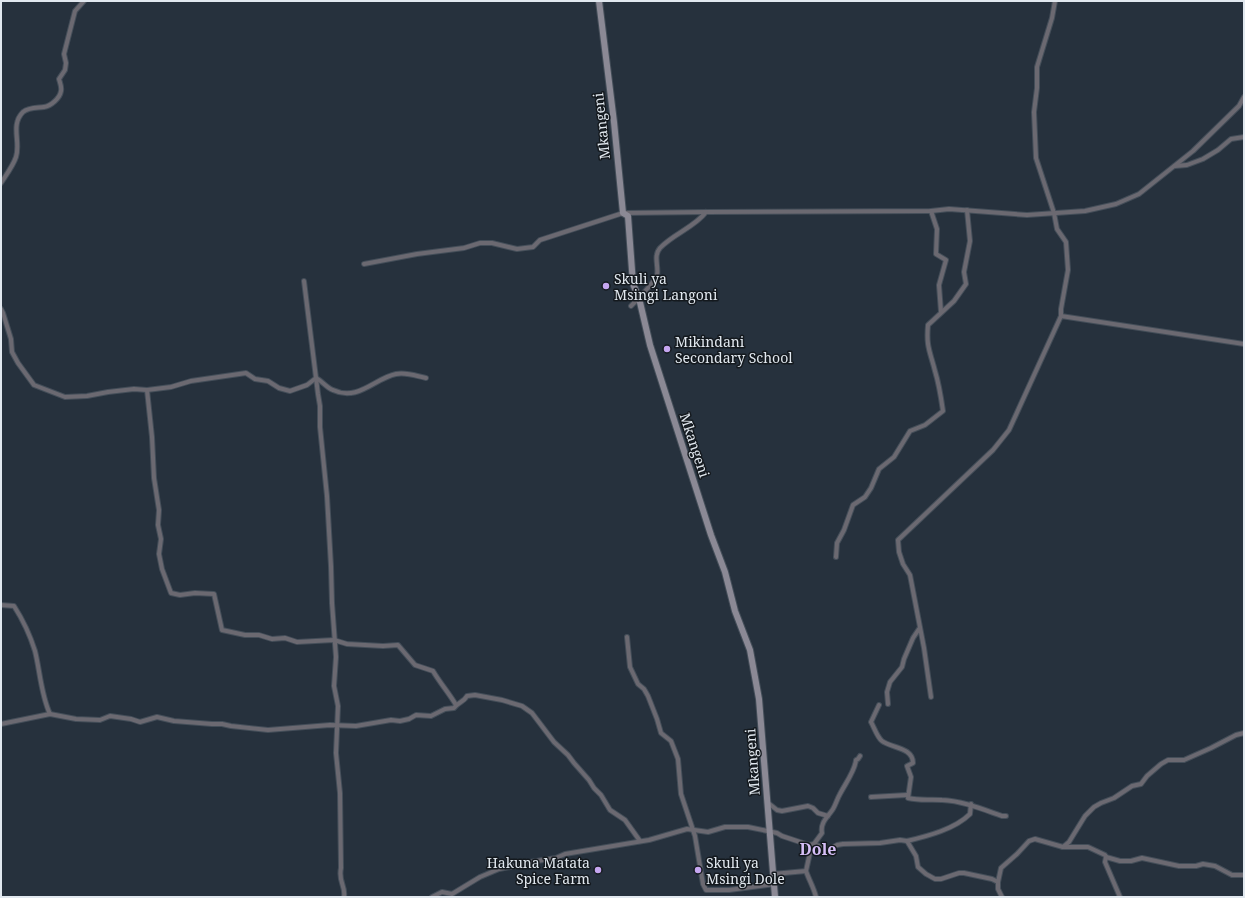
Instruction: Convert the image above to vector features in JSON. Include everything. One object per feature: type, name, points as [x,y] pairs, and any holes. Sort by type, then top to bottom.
[{"type":"street","points":[[1,183],[16,156],[16,127],[23,113],[32,108],[45,107],[52,103],[59,96],[62,90],[59,79],[65,70],[66,63],[64,54],[75,11],[84,1]]},
{"type":"street","name":"Mkangeni","points":[[599,1],[613,116],[622,213],[628,216],[633,284],[639,298],[650,346],[709,528],[725,572],[735,611],[750,650],[759,699],[765,758],[769,831],[775,897]]},
{"type":"street","points":[[931,697],[924,648],[919,629],[910,575],[903,564],[899,552],[898,540],[993,450],[1009,430],[1061,316],[1068,270],[1066,242],[1057,229],[1054,213],[1036,158],[1034,112],[1037,88],[1037,67],[1052,18],[1055,1]]},
{"type":"street","points":[[364,264],[417,254],[464,248],[480,243],[492,243],[517,249],[533,247],[540,240],[622,213],[931,212],[944,209],[1027,215],[1085,211],[1116,204],[1139,194],[1193,152],[1239,106],[1244,97]]},
{"type":"street","points":[[1175,166],[1187,165],[1213,153],[1231,139],[1244,137]]},
{"type":"street","points":[[836,557],[837,543],[844,530],[853,505],[865,497],[871,488],[879,469],[894,456],[910,431],[924,425],[943,411],[940,391],[928,352],[926,340],[928,325],[954,300],[966,284],[964,272],[970,241],[967,210]]},
{"type":"street","points":[[631,306],[657,275],[656,258],[658,249],[702,217],[706,212]]},
{"type":"street","points":[[931,212],[937,229],[936,254],[946,260],[939,285],[941,312]]},
{"type":"street","points":[[304,281],[320,406],[321,432],[327,488],[336,657],[334,686],[338,706],[336,753],[340,793],[341,868],[339,876],[345,892],[344,897]]},
{"type":"street","points":[[1,309],[8,326],[12,352],[18,363],[34,384],[65,397],[171,387],[191,381],[246,373],[256,379],[268,381],[279,388],[290,391],[307,385],[316,378]]},
{"type":"street","points":[[1061,316],[1244,344]]},
{"type":"street","points":[[316,378],[332,390],[342,393],[361,391],[395,374],[413,374],[426,378]]},
{"type":"street","points":[[148,390],[154,478],[159,510],[158,525],[161,539],[159,554],[162,569],[171,593],[180,595],[195,593],[214,594],[222,630],[244,635],[258,634],[272,639],[284,638],[297,642],[334,640],[347,644],[383,646],[398,645],[415,665],[433,671],[442,685],[449,692],[456,705]]},
{"type":"street","points":[[1,605],[14,606],[22,619],[35,651],[45,704],[50,714]]},
{"type":"street","points":[[888,704],[887,692],[890,682],[902,667],[913,638],[919,629]]},
{"type":"street","points":[[627,637],[630,667],[638,684],[644,689],[648,696],[662,733],[671,741],[678,759],[681,794],[693,829],[703,884],[706,890],[729,890],[774,884]]},
{"type":"street","points":[[1,724],[50,714],[76,719],[100,720],[110,716],[131,718],[140,722],[157,717],[174,721],[222,724],[268,730],[337,725],[356,726],[391,720],[409,720],[416,715],[431,716],[445,709],[454,708],[456,705],[465,700],[467,696],[474,695],[513,703],[522,706],[532,713],[554,742],[568,755],[589,780],[601,795],[610,810],[625,820],[640,841]]},
{"type":"street","points":[[879,705],[871,722],[881,740],[887,744],[899,747],[910,755],[913,761],[913,763],[907,766],[911,777],[907,795]]},
{"type":"street","points":[[1063,847],[1069,842],[1085,816],[1094,807],[1101,802],[1114,798],[1132,786],[1141,784],[1147,776],[1161,764],[1168,760],[1184,760],[1236,735],[1244,733]]},
{"type":"street","points":[[816,897],[815,889],[809,881],[806,871],[809,855],[814,844],[822,834],[822,825],[833,809],[849,778],[856,760],[860,756]]},
{"type":"street","points":[[870,797],[907,795],[908,798],[919,800],[942,800],[971,804],[1002,816],[1006,816]]},
{"type":"street","points":[[767,802],[777,810],[782,811],[808,806],[813,808],[818,813],[828,816]]},
{"type":"street","points":[[432,897],[442,892],[452,894],[480,877],[499,869],[556,858],[565,854],[649,840],[686,829],[708,832],[725,827],[748,827],[769,831],[809,845],[814,844],[828,850],[840,844],[880,843],[900,840],[907,841],[960,823],[970,814],[971,804]]},
{"type":"street","points":[[1002,897],[998,889],[1001,868],[1029,841],[1035,839],[1063,847],[1088,847],[1105,855],[1106,857],[1120,861],[1131,861],[1142,858],[1179,866],[1196,866],[1203,864],[1215,866],[1232,875],[1244,875]]},
{"type":"street","points":[[907,841],[916,856],[918,867],[935,879],[942,879],[959,873],[964,873],[992,879],[998,882]]},
{"type":"street","points":[[1106,857],[1105,862],[1120,897]]},
{"type":"street","points":[[773,874],[806,871]]},
{"type":"place","name":"Skuli ya Msingi Langoni","points":[[606,286]]},
{"type":"place","name":"Mikindani Secondary School","points":[[667,349]]},
{"type":"place","name":"Hakuna Matata Spice Farm","points":[[598,870]]},
{"type":"place","name":"Skuli ya Msingi Dole","points":[[698,870]]},
{"type":"district","name":"Dole","points":[[818,849]]}]
